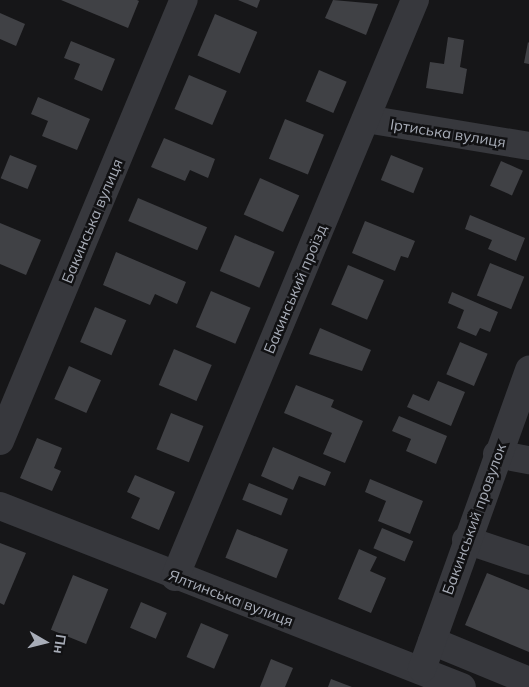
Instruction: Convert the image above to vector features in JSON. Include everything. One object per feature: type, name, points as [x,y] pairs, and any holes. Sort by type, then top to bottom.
[{"type":"street","name":"Бакинська вулиця","points":[[0,441],[184,0]]},
{"type":"street","name":"Бакинський проїзд","points":[[175,578],[415,0]]},
{"type":"street","name":"Іртиська вулиця","points":[[366,120],[529,146]]},
{"type":"street","name":"Бакинський провулок","points":[[422,670],[466,540],[529,370]]},
{"type":"street","points":[[497,454],[529,460]]},
{"type":"street","name":"Ялтинська вулиця","points":[[0,506],[175,578],[422,670],[462,687]]},
{"type":"street","points":[[466,540],[529,561]]},
{"type":"street","points":[[432,641],[529,681]]},
{"type":"building","points":[[61,0],[137,0],[139,1],[128,28]]},
{"type":"building","points":[[238,0],[260,0],[257,8]]},
{"type":"building","points":[[333,0],[378,4],[366,35],[325,18]]},
{"type":"building","points":[[0,13],[25,24],[16,46],[0,39]]},
{"type":"building","points":[[215,14],[257,32],[240,73],[197,55]]},
{"type":"building","points":[[448,37],[464,40],[460,67],[467,69],[463,94],[426,88],[430,62],[444,64]]},
{"type":"building","points":[[71,41],[115,59],[102,91],[74,79],[80,64],[64,58]]},
{"type":"building","points":[[529,43],[529,64],[524,63]]},
{"type":"building","points":[[319,70],[347,82],[333,113],[306,101]]},
{"type":"building","points":[[189,75],[227,91],[212,125],[175,109]]},
{"type":"building","points":[[38,97],[90,119],[77,150],[42,136],[48,121],[31,114]]},
{"type":"building","points":[[285,119],[324,135],[308,175],[269,159]]},
{"type":"building","points":[[164,138],[215,159],[208,178],[190,170],[185,181],[151,167]]},
{"type":"building","points":[[10,155],[37,166],[28,189],[1,178]]},
{"type":"building","points":[[391,155],[423,168],[413,193],[381,180]]},
{"type":"building","points":[[501,161],[523,171],[512,195],[490,186]]},
{"type":"building","points":[[260,178],[299,195],[283,232],[244,215]]},
{"type":"building","points":[[138,198],[207,227],[197,250],[128,221]]},
{"type":"building","points":[[470,215],[525,238],[516,261],[488,249],[492,240],[465,229]]},
{"type":"building","points":[[365,221],[415,241],[408,258],[401,256],[395,271],[352,253]]},
{"type":"building","points":[[0,223],[41,240],[26,275],[0,264]]},
{"type":"building","points":[[235,235],[275,252],[259,288],[220,271]]},
{"type":"building","points":[[116,252],[186,282],[177,304],[155,294],[150,305],[103,285]]},
{"type":"building","points":[[490,263],[524,277],[511,309],[477,295]]},
{"type":"building","points":[[348,265],[384,280],[367,320],[331,305]]},
{"type":"building","points":[[211,291],[251,308],[235,344],[196,327]]},
{"type":"building","points":[[452,292],[498,312],[490,332],[480,328],[476,336],[457,328],[464,310],[448,303]]},
{"type":"building","points":[[95,307],[126,320],[111,355],[80,342]]},
{"type":"building","points":[[320,328],[371,350],[362,371],[309,354]]},
{"type":"building","points":[[460,342],[488,354],[474,386],[446,374]]},
{"type":"building","points":[[174,349],[212,365],[197,401],[159,385]]},
{"type":"building","points":[[69,366],[101,380],[86,413],[54,399]]},
{"type":"building","points":[[438,381],[465,392],[451,426],[407,407],[413,394],[429,401]]},
{"type":"building","points":[[296,385],[334,400],[331,407],[363,421],[345,463],[323,454],[332,433],[284,413]]},
{"type":"building","points":[[171,413],[203,426],[189,462],[156,449]]},
{"type":"building","points":[[399,416],[447,436],[436,464],[406,451],[411,439],[392,431]]},
{"type":"building","points":[[37,438],[62,448],[54,468],[61,471],[52,491],[20,478]]},
{"type":"building","points":[[273,447],[331,472],[325,486],[299,476],[293,490],[261,476]]},
{"type":"building","points":[[135,475],[175,492],[159,530],[131,518],[140,498],[127,492]]},
{"type":"building","points":[[370,479],[423,501],[410,534],[378,521],[386,501],[365,492]]},
{"type":"building","points":[[249,483],[288,499],[281,515],[242,500]]},
{"type":"building","points":[[382,528],[413,541],[405,562],[373,548]]},
{"type":"building","points":[[237,529],[288,550],[276,578],[225,558]]},
{"type":"building","points":[[0,543],[26,553],[4,605],[0,603]]},
{"type":"building","points":[[359,549],[377,557],[370,571],[386,578],[371,613],[338,599]]},
{"type":"building","points":[[487,573],[529,590],[529,652],[465,625]]},
{"type":"building","points":[[73,575],[108,589],[86,644],[51,630]]},
{"type":"building","points":[[141,602],[167,613],[156,639],[130,628]]},
{"type":"building","points":[[201,623],[229,635],[214,669],[187,657]]},
{"type":"building","points":[[271,659],[293,668],[285,687],[260,687]]},
{"type":"building","points":[[331,679],[352,687],[328,687]]}]
